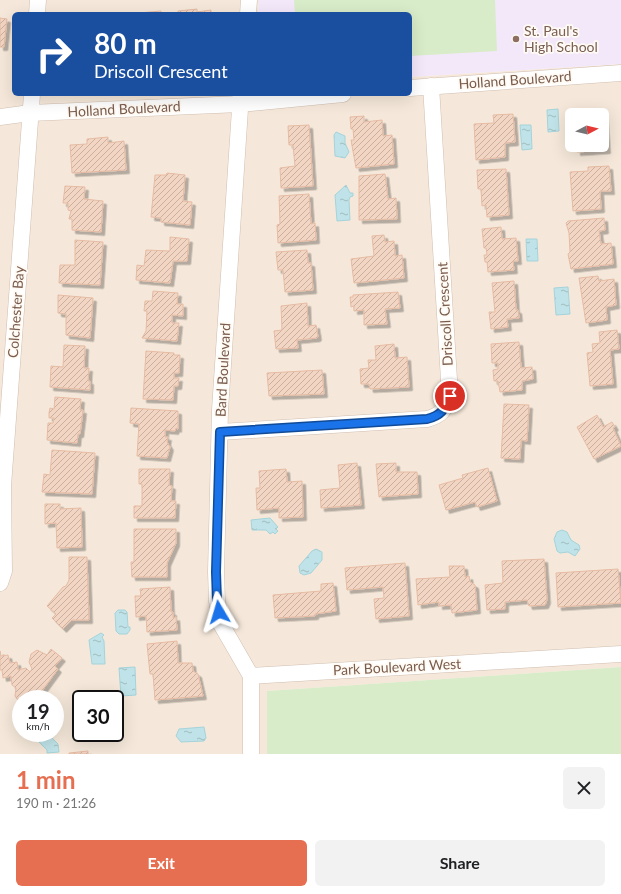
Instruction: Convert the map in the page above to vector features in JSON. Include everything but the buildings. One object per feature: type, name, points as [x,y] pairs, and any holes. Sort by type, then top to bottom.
[{"type":"street","points":[[37,12],[38,0]]},
{"type":"street","points":[[248,12],[249,0]]},
{"type":"street","name":"Holland Boulevard","points":[[412,88],[621,73]]},
{"type":"street","name":"Driscoll Crescent","points":[[220,432],[427,419],[437,416],[445,408],[450,396],[431,86]]},
{"type":"street","name":"Colchester Bay","points":[[0,583],[4,572],[3,486],[6,360],[32,96]]},
{"type":"street","name":"Holland Boulevard","points":[[0,117],[30,113],[302,96]]},
{"type":"street","name":"Bard Boulevard","points":[[241,99],[220,432],[217,601],[221,624],[251,676]]},
{"type":"street","name":"Park Boulevard West","points":[[251,676],[621,654]]},
{"type":"street","points":[[251,676],[251,754]]},
{"type":"shaded area","points":[[0,0],[259,0],[258,12],[12,12],[12,96],[412,96],[412,77],[621,64],[621,667],[267,691],[267,754],[0,754]]},
{"type":"shaded area","name":"St. Paul's High School","points":[[259,0],[621,0],[621,64],[412,77],[412,12],[258,12]]},
{"type":"green space","points":[[294,0],[495,0],[497,51],[412,56],[412,12],[295,12]]},
{"type":"green space","points":[[621,667],[621,754],[267,754],[267,691]]},
{"type":"water","points":[[558,109],[559,131],[548,132],[547,110]]},
{"type":"water","points":[[520,125],[531,125],[532,149],[522,150]]},
{"type":"water","points":[[336,132],[345,136],[345,143],[349,152],[345,158],[335,156],[334,135]]},
{"type":"water","points":[[346,185],[350,193],[353,193],[353,196],[350,197],[349,200],[350,220],[337,221],[335,195]]},
{"type":"water","points":[[526,239],[537,239],[538,261],[527,261]]},
{"type":"water","points":[[568,287],[570,314],[556,315],[554,288]]},
{"type":"water","points":[[270,518],[278,527],[276,529],[278,531],[275,534],[273,532],[270,534],[266,530],[252,530],[251,520]]},
{"type":"water","points":[[562,530],[567,532],[571,540],[579,545],[580,549],[575,556],[568,552],[560,553],[557,551],[554,539],[557,532]]},
{"type":"water","points":[[316,549],[322,552],[322,560],[311,573],[304,575],[300,573],[299,566],[312,551]]},
{"type":"water","points":[[118,610],[125,610],[127,612],[128,627],[130,627],[130,630],[127,634],[119,634],[116,631],[115,613]]},
{"type":"water","points":[[101,633],[104,635],[102,637],[104,641],[105,664],[92,664],[89,640]]},
{"type":"water","points":[[135,667],[136,695],[124,696],[124,690],[121,690],[119,668]]},
{"type":"water","points":[[204,727],[206,738],[204,741],[181,742],[176,736],[179,729]]},
{"type":"water","points":[[39,742],[56,742],[58,744],[59,752],[47,753],[47,750]]},
{"type":"place","name":"St. Paul's High School","points":[[516,39]]},
{"type":"route","points":[[219,612],[216,572],[220,432],[427,419],[437,416],[445,408],[450,396]]}]
